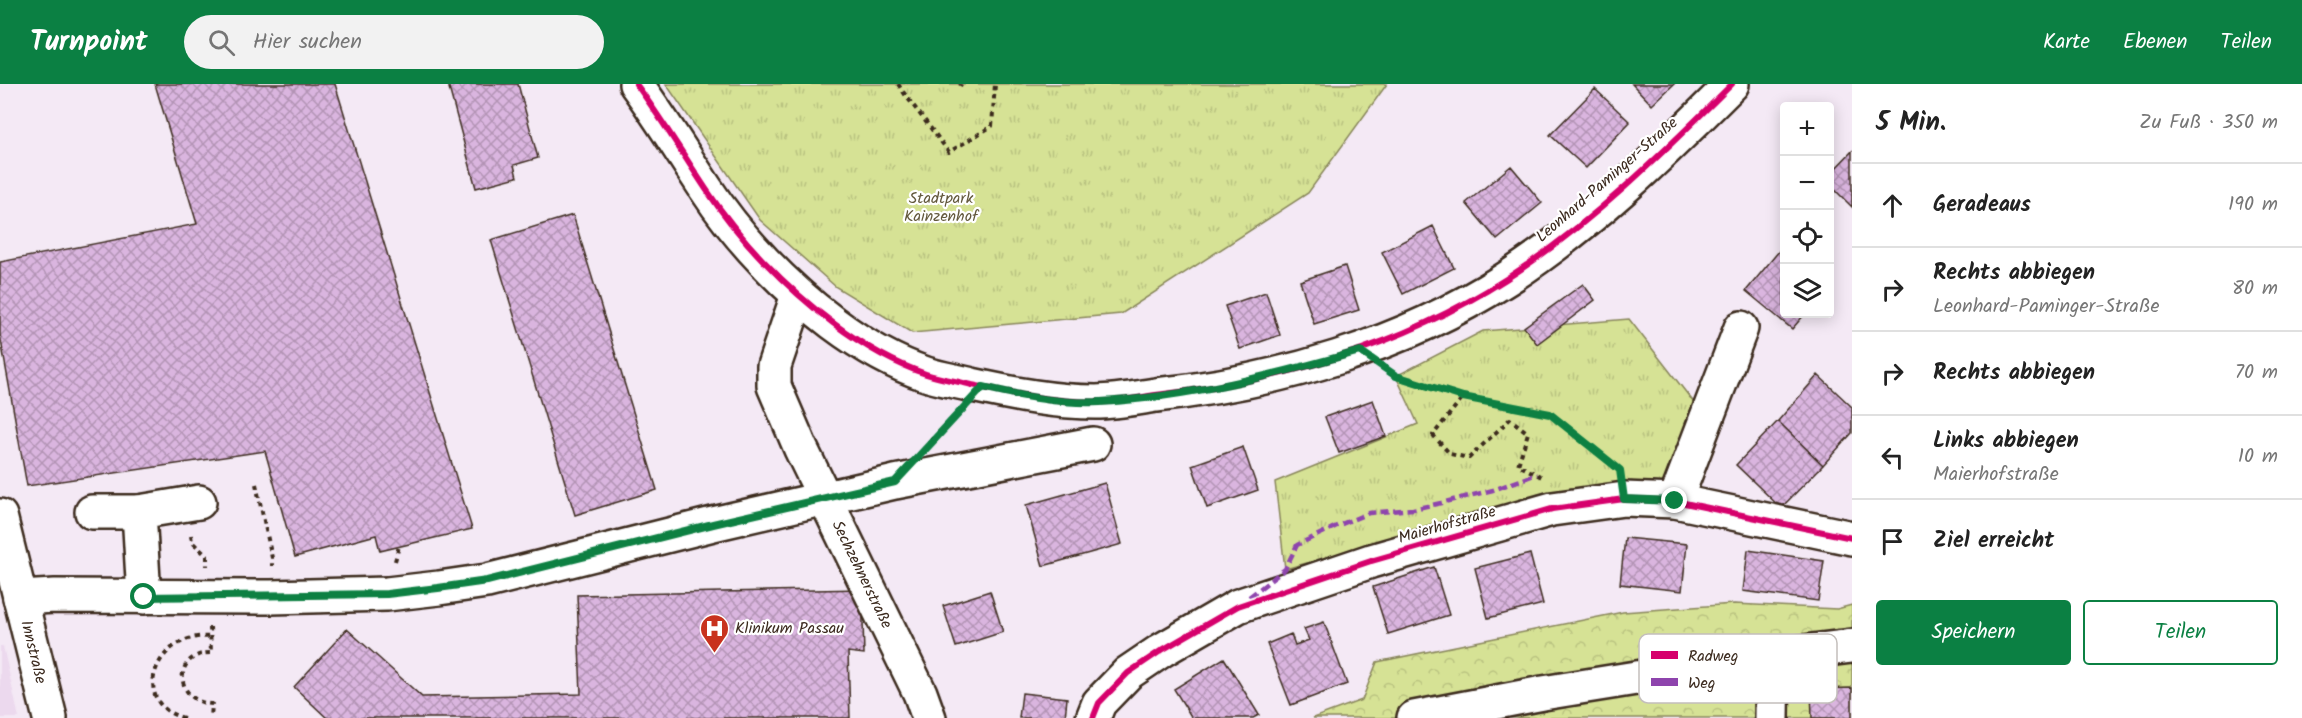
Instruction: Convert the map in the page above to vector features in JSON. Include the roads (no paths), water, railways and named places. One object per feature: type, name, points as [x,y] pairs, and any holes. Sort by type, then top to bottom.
[{"type":"street","name":"Leonhard-Paminger-Straße","points":[[636,84],[662,118],[708,191],[744,238],[798,295],[835,325],[886,357],[927,375],[1030,398],[1099,402],[1193,391],[1271,376],[1360,351],[1436,317],[1503,281],[1564,240],[1668,147],[1732,84]]},
{"type":"street","name":"Sechzehnerstraße","points":[[798,295],[774,366],[774,386],[825,497],[921,693],[929,718]]},
{"type":"street","points":[[1675,501],[1741,328]]},
{"type":"street","points":[[20,598],[387,594],[487,581],[825,497],[1093,444]]},
{"type":"street","name":"Maierhofstraße","points":[[1093,718],[1099,703],[1128,673],[1162,650],[1238,606],[1371,561],[1541,512],[1624,499],[1675,501],[1851,536]]},
{"type":"street","points":[[92,512],[139,512],[199,502]]},
{"type":"street","points":[[139,512],[144,597]]},
{"type":"street","name":"Innstraße","points":[[0,516],[4,551],[20,598],[50,718]]},
{"type":"street","points":[[1837,648],[1852,646]]},
{"type":"street","points":[[1414,718],[1639,678]]},
{"type":"street","points":[[1772,703],[1772,718]]},
{"type":"place","name":"Klinikum Passau","points":[[714,654]]},
{"type":"park label","name":"Stadtpark Kainzenhof","points":[[941,207]]}]
